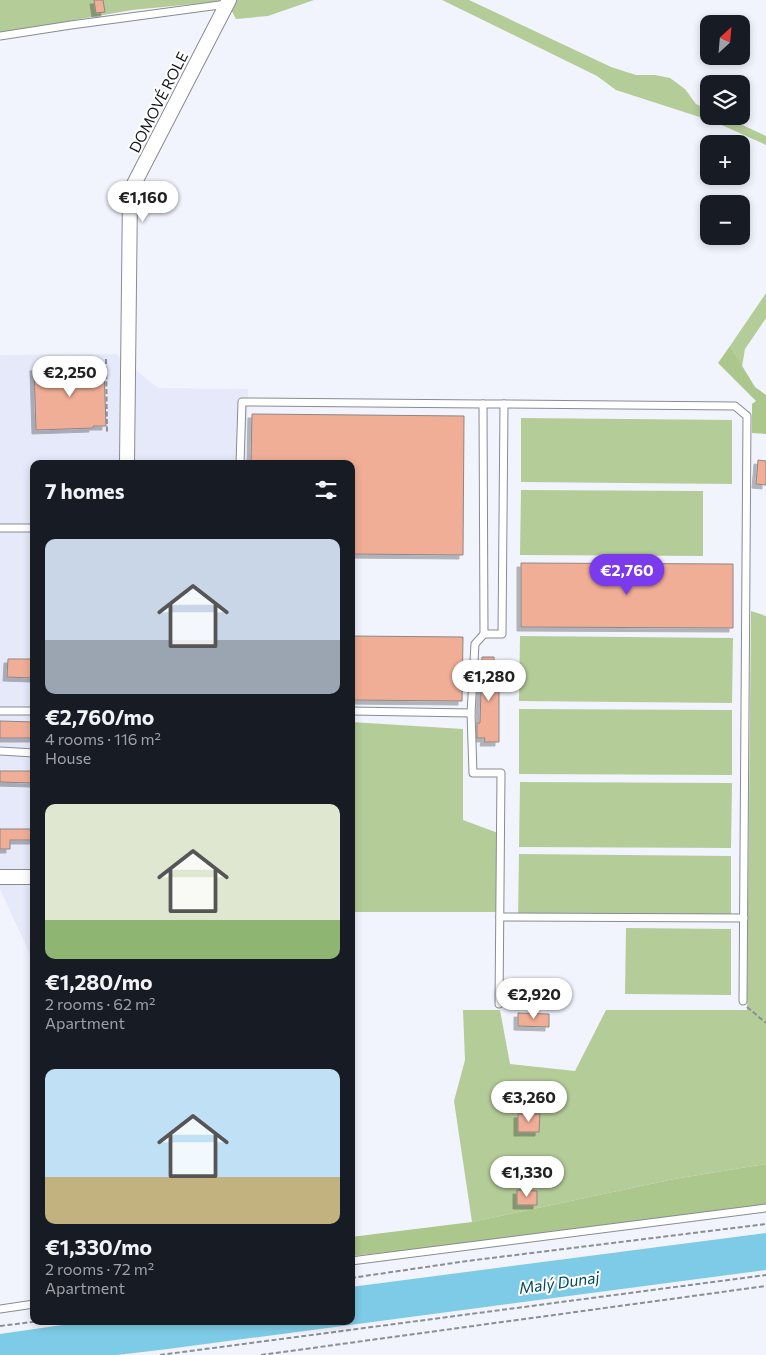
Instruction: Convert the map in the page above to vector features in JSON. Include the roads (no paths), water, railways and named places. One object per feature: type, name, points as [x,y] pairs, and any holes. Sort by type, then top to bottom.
[{"type":"street","name":"DOMOVÉ ROLE","points":[[127,460],[130,194],[228,2]]},
{"type":"street","points":[[0,877],[30,877]]},
{"type":"lane","points":[[0,36],[228,2]]},
{"type":"lane","points":[[240,460],[242,402],[735,406],[747,416],[743,1001]]},
{"type":"lane","points":[[483,404],[484,634]]},
{"type":"lane","points":[[499,1004],[501,773],[473,773],[471,713],[474,644],[484,634],[502,634],[504,404]]},
{"type":"lane","points":[[0,528],[30,528]]},
{"type":"lane","points":[[0,711],[30,710]]},
{"type":"lane","points":[[355,711],[471,713]]},
{"type":"lane","points":[[0,751],[30,753]]},
{"type":"lane","points":[[500,917],[744,918]]},
{"type":"lane","points":[[355,1261],[766,1208]]},
{"type":"lane","points":[[0,1308],[30,1304]]},
{"type":"water","name":"Malý Dunaj","points":[[766,1233],[766,1270],[355,1324],[355,1286]]},
{"type":"water","points":[[62,1325],[350,1325],[117,1355],[0,1355],[0,1334]]}]
